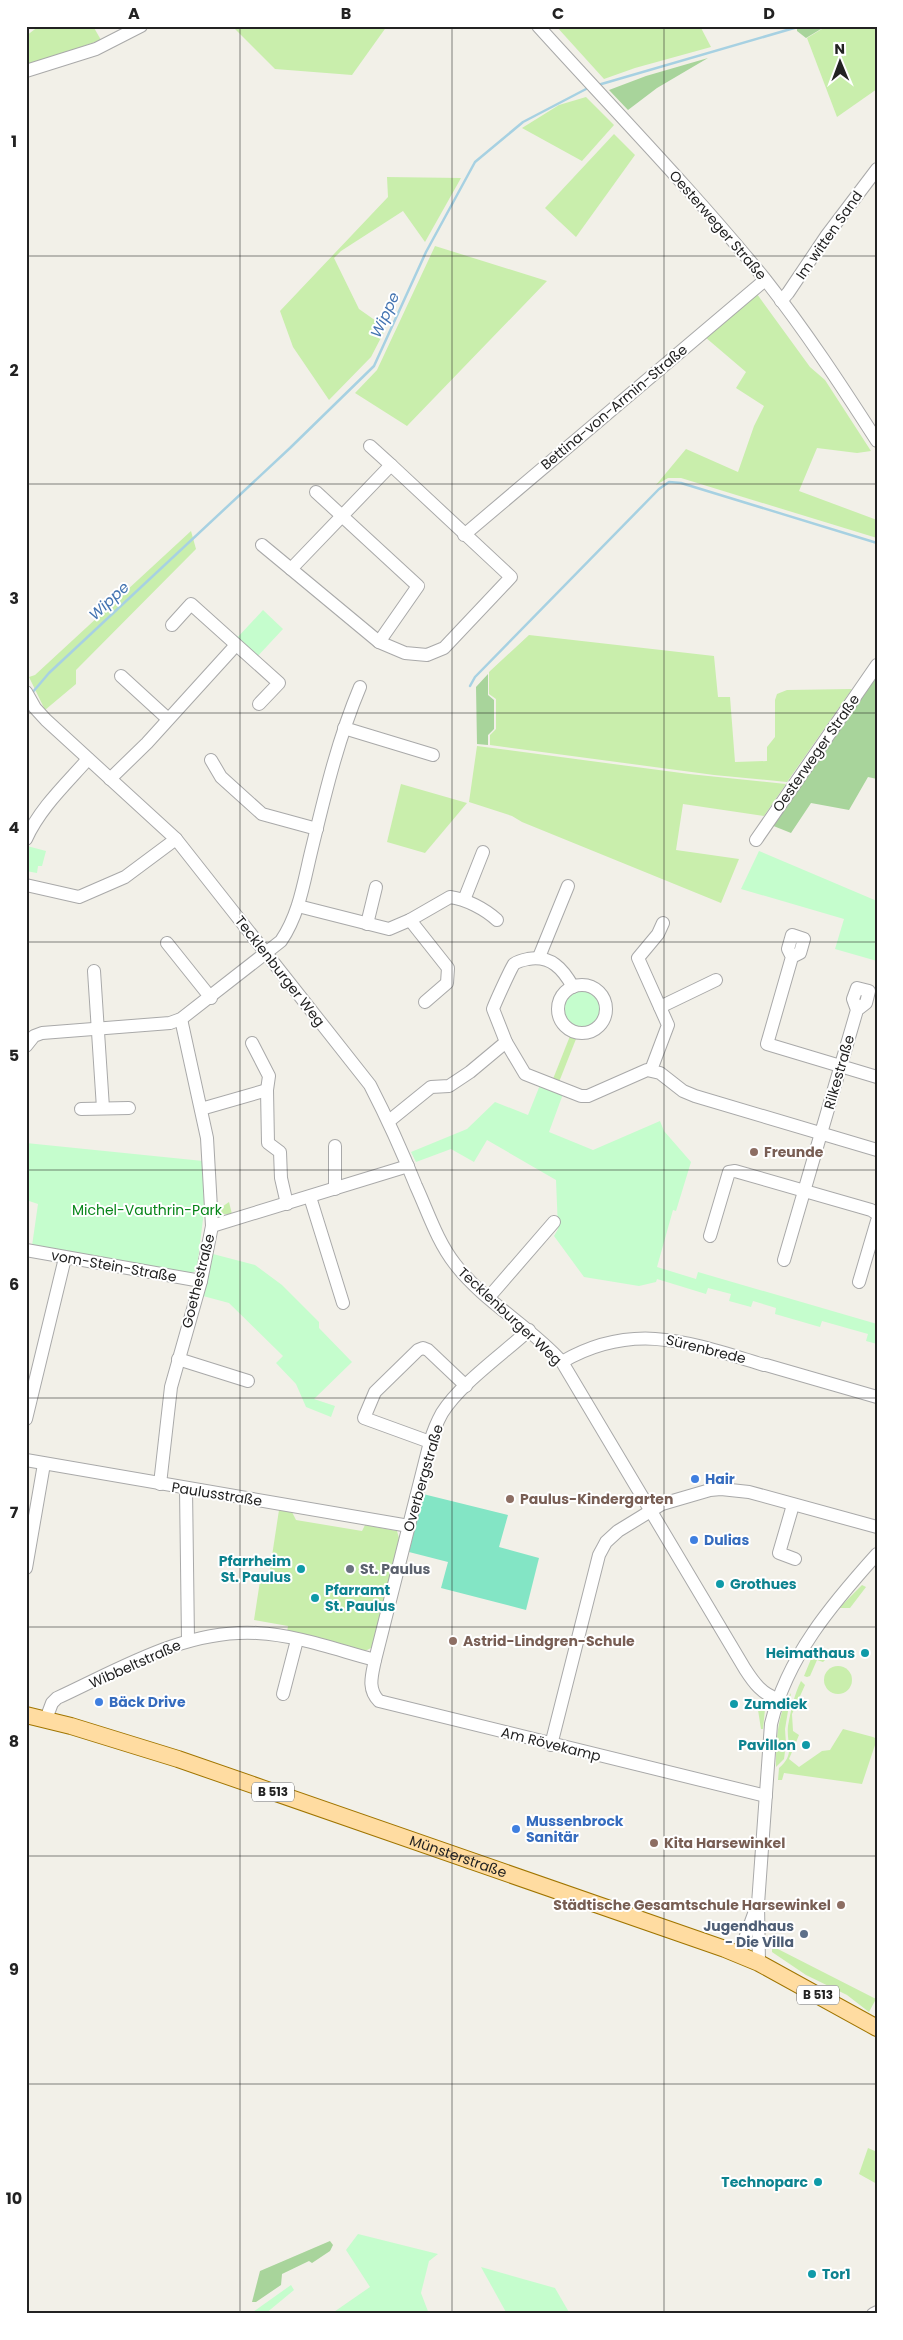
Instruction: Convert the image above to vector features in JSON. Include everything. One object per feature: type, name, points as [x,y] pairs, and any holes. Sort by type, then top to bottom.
[{"type":"main road","name":"Münsterstraße","points":[[26,1715],[46,1719],[178,1759],[740,1955],[877,2028]]},
{"type":"street","points":[[26,71],[96,48],[141,26]]},
{"type":"street","name":"Oesterweger Straße","points":[[538,26],[678,179],[765,280],[816,349],[877,441]]},
{"type":"street","name":"Im witten Sand","points":[[781,301],[788,294],[832,228],[877,169]]},
{"type":"street","name":"Bettina-von-Armin-Straße","points":[[464,535],[765,280]]},
{"type":"street","points":[[262,545],[379,642],[405,654],[427,655],[444,648],[511,578],[370,446]]},
{"type":"street","points":[[290,569],[391,465]]},
{"type":"street","points":[[316,492],[418,586],[379,642]]},
{"type":"street","points":[[172,625],[191,604],[278,683],[259,704]]},
{"type":"street","points":[[110,779],[236,645]]},
{"type":"street","name":"Oesterweger Straße","points":[[756,840],[877,666]]},
{"type":"street","points":[[121,676],[168,719]]},
{"type":"street","points":[[26,1046],[34,1036],[42,1033],[170,1023],[181,1019],[267,954],[286,934],[298,906],[316,829],[344,728],[360,687]]},
{"type":"street","name":"Tecklenburger Weg","points":[[26,692],[35,708],[176,840],[370,1085],[389,1120],[438,1237],[445,1249],[465,1276],[529,1330],[562,1362],[745,1670],[763,1692],[778,1699]]},
{"type":"street","points":[[344,728],[433,755]]},
{"type":"street","points":[[26,839],[32,826],[47,805],[88,759]]},
{"type":"street","points":[[211,760],[221,777],[262,814],[316,829]]},
{"type":"street","points":[[26,886],[79,897],[125,877],[176,840]]},
{"type":"street","points":[[464,900],[483,852]]},
{"type":"street","points":[[539,957],[568,886]]},
{"type":"street","points":[[366,924],[376,887]]},
{"type":"street","points":[[298,906],[389,929],[410,920],[445,898],[450,897],[464,900],[489,912],[497,920]]},
{"type":"street","points":[[410,920],[448,968],[447,983],[425,1002]]},
{"type":"street","points":[[652,1070],[668,1030],[667,1020],[638,958],[658,934],[663,922]]},
{"type":"street","points":[[167,943],[211,998]]},
{"type":"street","points":[[792,956],[767,1044],[877,1077]]},
{"type":"street","points":[[573,987],[559,966],[539,957],[515,963],[492,1010],[506,1042],[525,1074],[581,1096],[588,1096],[652,1070],[660,1072],[683,1091],[695,1096],[877,1150]]},
{"type":"street","points":[[94,971],[103,1108]]},
{"type":"street","points":[[660,1007],[716,980]]},
{"type":"street","name":"Rilkestraße","points":[[784,1260],[858,1010]]},
{"type":"street","name":"Goethestraße","points":[[160,1484],[170,1395],[178,1359],[201,1281],[212,1226],[208,1148],[181,1019]]},
{"type":"street","points":[[389,1120],[432,1087],[449,1086],[470,1072],[506,1042]]},
{"type":"street","points":[[252,1043],[269,1076],[267,1090],[268,1144],[280,1152],[282,1178],[288,1204]]},
{"type":"street","points":[[201,1109],[267,1090]]},
{"type":"street","points":[[81,1108],[129,1108]]},
{"type":"street","points":[[335,1146],[336,1189]]},
{"type":"street","points":[[212,1226],[408,1166]]},
{"type":"street","points":[[710,1236],[729,1172],[736,1171],[871,1210],[877,1214]]},
{"type":"street","points":[[310,1197],[343,1303]]},
{"type":"street","points":[[859,1282],[877,1221]]},
{"type":"street","points":[[489,1297],[554,1222]]},
{"type":"street","name":"vom-Stein-Straße","points":[[26,1250],[201,1281]]},
{"type":"street","points":[[26,1419],[65,1258]]},
{"type":"street","name":"Overbergstraße","points":[[375,1660],[430,1442],[442,1413],[466,1386],[529,1330]]},
{"type":"street","name":"Sürenbrede","points":[[562,1362],[604,1344],[653,1337],[690,1342],[877,1397]]},
{"type":"street","points":[[430,1442],[364,1418],[375,1392],[422,1348],[428,1350],[466,1386]]},
{"type":"street","points":[[178,1359],[248,1381]]},
{"type":"street","name":"Paulusstraße","points":[[26,1460],[409,1526]]},
{"type":"street","points":[[26,1568],[44,1464]]},
{"type":"street","points":[[186,1488],[188,1640]]},
{"type":"street","points":[[551,1745],[599,1555],[606,1542],[618,1531],[651,1510],[683,1497],[722,1489],[750,1492],[877,1527]]},
{"type":"street","points":[[793,1505],[779,1553],[795,1559]]},
{"type":"street","points":[[759,1964],[758,1904],[771,1724],[778,1699],[804,1644],[877,1554]]},
{"type":"street","name":"Wibbeltstraße","points":[[46,1719],[52,1703],[58,1698],[188,1640],[236,1633],[258,1633],[297,1640],[375,1660]]},
{"type":"street","points":[[283,1694],[297,1640]]},
{"type":"street","name":"Am Rövekamp","points":[[375,1660],[371,1688],[374,1696],[379,1701],[551,1745],[766,1796]]},
{"type":"street","points":[[740,1955],[758,1904]]},
{"type":"street","points":[[873,2314],[877,2312]]},
{"type":"green space","points":[[39,26],[93,26],[101,40],[26,66],[26,36]]},
{"type":"green space","points":[[232,26],[387,26],[352,75],[275,69]]},
{"type":"green space","points":[[556,26],[700,26],[711,47],[635,68],[604,79]]},
{"type":"green space","points":[[797,26],[826,26],[806,38],[797,31]]},
{"type":"green space","points":[[827,26],[877,26],[877,89],[837,117],[807,38]]},
{"type":"green space","points":[[708,58],[657,88],[628,110],[609,90],[646,76]]},
{"type":"green space","points":[[586,97],[614,125],[582,161],[522,128],[559,105]]},
{"type":"green space","points":[[614,134],[635,155],[576,237],[545,208]]},
{"type":"green space","points":[[387,177],[461,178],[425,242],[403,211],[341,251],[334,258],[359,309],[386,328],[371,357],[329,400],[293,347],[280,311],[388,197]]},
{"type":"green space","points":[[435,246],[547,281],[407,426],[355,393],[377,370]]},
{"type":"green space","points":[[757,294],[810,367],[825,380],[871,451],[857,453],[817,448],[799,491],[877,520],[877,538],[681,478],[668,478],[656,485],[686,449],[738,472],[754,426],[764,406],[736,388],[746,372],[705,337]]},
{"type":"green space","points":[[191,531],[196,549],[76,670],[76,684],[45,710],[29,677],[35,675]]},
{"type":"green space","points":[[263,610],[283,629],[256,658],[236,639]]},
{"type":"green space","points":[[529,635],[714,656],[718,697],[730,697],[735,762],[767,761],[767,747],[775,737],[775,700],[777,694],[787,690],[852,689],[787,782],[714,775],[490,745],[490,735],[496,729],[496,699],[489,694],[489,672]]},
{"type":"green space","points":[[488,674],[488,695],[494,700],[494,729],[488,735],[488,745],[477,744],[476,687]]},
{"type":"green space","points":[[877,675],[877,779],[868,777],[849,810],[811,803],[791,833],[771,825]]},
{"type":"green space","points":[[477,746],[689,774],[786,784],[764,816],[683,804],[676,850],[739,859],[721,903],[522,822],[512,816],[469,802]]},
{"type":"green space","points":[[401,784],[467,803],[425,853],[387,842]]},
{"type":"green space","points":[[27,846],[46,851],[42,866],[38,866],[37,873],[26,871]]},
{"type":"green space","points":[[759,851],[877,901],[877,961],[835,949],[844,919],[741,889]]},
{"type":"green space","points":[[582,990],[596,995],[601,1009],[596,1023],[582,1028],[568,1023],[563,1009],[568,995]]},
{"type":"green space","points":[[570,1036],[576,1039],[559,1082],[553,1079]]},
{"type":"green space","points":[[540,1085],[563,1094],[549,1132],[593,1150],[660,1121],[664,1131],[691,1162],[676,1211],[673,1210],[657,1267],[696,1279],[698,1272],[877,1324],[877,1344],[866,1341],[868,1334],[822,1321],[820,1327],[775,1314],[776,1308],[753,1301],[751,1307],[729,1301],[731,1294],[708,1288],[706,1294],[657,1279],[656,1282],[639,1286],[584,1277],[554,1236],[558,1229],[556,1180],[487,1140],[474,1162],[451,1149],[416,1162],[411,1152],[467,1129],[495,1102],[528,1115]]},
{"type":"green space","name":"Michel-Vauthrin-Park","points":[[26,1143],[203,1161],[204,1211],[197,1268],[194,1272],[189,1273],[32,1246],[38,1204],[26,1200]]},
{"type":"green space","points":[[229,1202],[232,1214],[221,1214],[219,1209]]},
{"type":"green space","points":[[213,1254],[255,1265],[282,1285],[319,1322],[319,1328],[352,1362],[314,1399],[335,1406],[331,1417],[306,1407],[296,1384],[276,1363],[283,1356],[229,1303],[203,1296]]},
{"type":"green space","points":[[423,1494],[508,1515],[499,1547],[539,1558],[526,1610],[441,1588],[448,1562],[409,1552]]},
{"type":"green space","points":[[279,1510],[292,1512],[296,1520],[362,1531],[365,1525],[397,1531],[399,1538],[373,1647],[365,1651],[287,1632],[288,1626],[254,1620],[260,1581],[268,1582]]},
{"type":"green space","points":[[862,1585],[866,1587],[850,1608],[840,1608],[833,1614]]},
{"type":"green space","points":[[816,1647],[827,1652],[829,1656],[823,1662],[817,1660],[810,1676],[804,1676]]},
{"type":"green space","points":[[838,1666],[848,1670],[852,1680],[848,1690],[838,1694],[828,1690],[824,1680],[828,1670]]},
{"type":"green space","points":[[801,1681],[805,1685],[792,1714],[793,1731],[799,1735],[789,1759],[799,1767],[822,1751],[830,1750],[843,1729],[873,1737],[877,1739],[862,1784],[784,1773],[782,1780],[778,1780],[779,1768],[789,1753],[788,1726]]},
{"type":"green space","points":[[791,1693],[785,1729],[784,1759],[776,1767],[780,1719]]},
{"type":"green space","points":[[762,1703],[765,1709],[763,1729],[761,1729],[758,1710]]},
{"type":"green space","points":[[772,1946],[876,1999],[869,2012],[847,1995],[806,1975],[772,1952]]},
{"type":"green space","points":[[868,2148],[877,2152],[877,2184],[859,2174]]},
{"type":"green space","points":[[358,2234],[438,2254],[429,2261],[421,2293],[429,2314],[331,2314],[370,2287],[346,2250]]},
{"type":"green space","points":[[330,2241],[333,2245],[330,2251],[312,2263],[309,2261],[282,2274],[281,2285],[256,2302],[252,2302],[260,2271]]},
{"type":"green space","points":[[481,2267],[555,2288],[570,2314],[507,2314]]},
{"type":"green space","points":[[291,2285],[294,2290],[265,2314],[250,2314]]},
{"type":"waterway","name":"Wippe","points":[[598,85],[801,26]]},
{"type":"waterway","name":"Wippe","points":[[32,693],[49,673],[290,448],[374,366],[426,252],[475,162],[523,122],[588,88]]},
{"type":"waterway","points":[[470,686],[475,677],[659,489],[669,482],[681,483],[877,543]]},
{"type":"place","name":"Freunde","points":[[754,1152]]},
{"type":"place","name":"Hair","points":[[695,1479]]},
{"type":"place","name":"Paulus-Kindergarten","points":[[510,1499]]},
{"type":"place","name":"Dulias","points":[[694,1540]]},
{"type":"place","name":"Pfarrheim St. Paulus","points":[[301,1569]]},
{"type":"place","name":"St. Paulus","points":[[350,1569]]},
{"type":"place","name":"Grothues","points":[[720,1584]]},
{"type":"place","name":"Pfarramt St. Paulus","points":[[315,1598]]},
{"type":"place","name":"Astrid-Lindgren-Schule","points":[[453,1641]]},
{"type":"place","name":"Heimathaus","points":[[865,1653]]},
{"type":"place","name":"Bäck Drive","points":[[99,1702]]},
{"type":"place","name":"Zumdiek","points":[[734,1704]]},
{"type":"place","name":"Pavillon","points":[[806,1745]]},
{"type":"place","name":"Mussenbrock Sanitär","points":[[516,1829]]},
{"type":"place","name":"Kita Harsewinkel","points":[[654,1843]]},
{"type":"place","name":"Städtische Gesamtschule Harsewinkel","points":[[841,1905]]},
{"type":"place","name":"Jugendhaus - Die Villa","points":[[804,1934]]},
{"type":"place","name":"Technoparc","points":[[818,2182]]},
{"type":"place","name":"Tor1","points":[[812,2274]]}]
